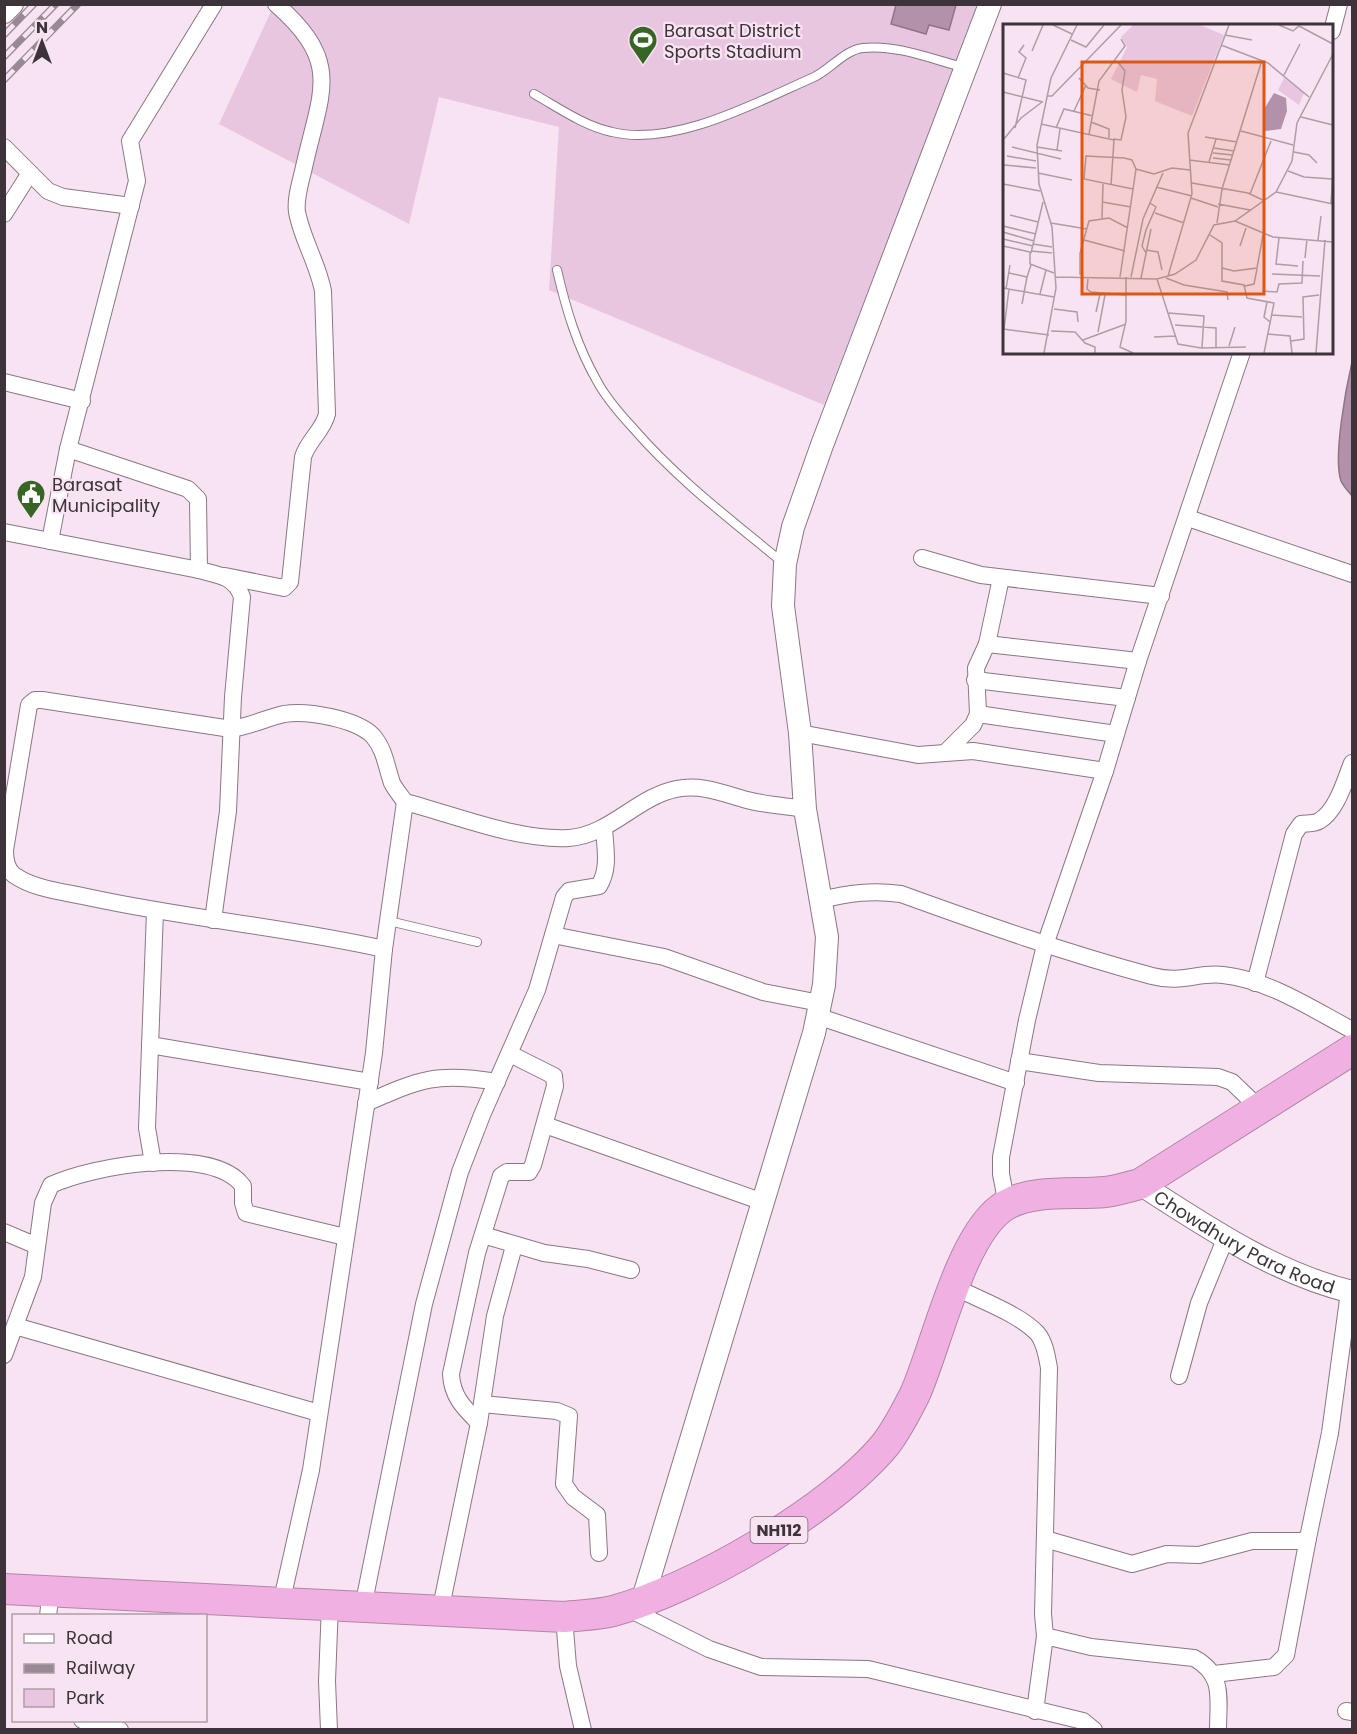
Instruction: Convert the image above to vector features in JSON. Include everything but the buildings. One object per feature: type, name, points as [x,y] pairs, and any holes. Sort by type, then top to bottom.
[{"type":"highway","name":"NH112","points":[[4,1589],[49,1603],[330,1604],[440,1612],[564,1617],[633,1605],[694,1580],[770,1536],[851,1479],[886,1444],[914,1396],[934,1347],[953,1286],[987,1221],[1007,1205],[1029,1198],[1108,1192],[1140,1184],[1258,1107],[1353,1050]]},
{"type":"street","points":[[4,12],[12,4]]},
{"type":"street","points":[[50,541],[68,449],[137,181],[130,141],[214,4]]},
{"type":"street","points":[[4,532],[275,587],[284,588],[290,582],[303,457],[305,449],[325,423],[327,414],[323,291],[320,274],[297,212],[300,185],[321,90],[322,70],[318,54],[309,37],[276,4]]},
{"type":"street","points":[[990,4],[826,434],[794,527],[785,564],[783,606],[800,733],[805,809],[827,937],[819,1009],[763,1202],[633,1605],[709,1649],[760,1667],[868,1669],[926,1681],[1035,1711],[1083,1721],[1094,1730]]},
{"type":"street","points":[[1333,27],[1339,4]]},
{"type":"street","points":[[4,147],[48,191],[63,197],[131,206]]},
{"type":"street","points":[[4,214],[30,173]]},
{"type":"street","points":[[1007,1205],[1000,1174],[1001,1157],[1019,1061],[1045,945],[1105,771],[1138,661],[1241,354]]},
{"type":"street","points":[[4,382],[82,401]]},
{"type":"street","points":[[68,449],[188,489],[198,499],[199,570]]},
{"type":"street","points":[[1188,518],[1353,574]]},
{"type":"street","points":[[922,558],[967,572],[1001,578],[1161,596]]},
{"type":"street","points":[[213,920],[228,811],[231,729],[242,597],[238,585],[225,576]]},
{"type":"street","points":[[946,752],[973,725],[978,714],[975,680],[980,656],[987,644],[1001,578]]},
{"type":"street","points":[[987,644],[1138,661]]},
{"type":"street","points":[[975,680],[1127,698]]},
{"type":"street","points":[[384,949],[310,932],[155,911],[45,887],[12,873],[6,864],[5,850],[29,705],[35,699],[231,729],[255,725],[285,714],[317,714],[354,724],[372,735],[385,755],[393,785],[405,802],[540,837],[571,838],[604,828],[651,799],[675,789],[709,788],[748,800],[805,809]]},
{"type":"street","points":[[978,714],[1116,734]]},
{"type":"street","points":[[800,733],[918,755],[973,751],[1105,771]]},
{"type":"street","points":[[1255,983],[1294,834],[1301,825],[1317,823],[1323,819],[1337,797],[1353,763]]},
{"type":"street","points":[[281,1604],[311,1470],[370,1082],[384,949],[405,802]]},
{"type":"street","points":[[363,1607],[424,1304],[459,1172],[537,990],[564,897],[569,891],[599,886],[604,877],[606,867],[604,828]]},
{"type":"street","points":[[821,900],[851,892],[876,891],[901,894],[1045,945],[1172,981],[1221,974],[1255,983],[1353,1030]]},
{"type":"street","points":[[153,1163],[147,1128],[155,911]]},
{"type":"street","points":[[554,935],[664,957],[819,1009],[1016,1083]]},
{"type":"street","points":[[150,1045],[370,1082]]},
{"type":"street","points":[[478,1423],[459,1403],[451,1389],[451,1374],[483,1235],[501,1176],[507,1172],[529,1172],[555,1086],[554,1076],[510,1054]]},
{"type":"street","points":[[1019,1061],[1099,1073],[1218,1077],[1232,1082],[1258,1107]]},
{"type":"street","points":[[366,1103],[418,1081],[436,1077],[497,1082]]},
{"type":"street","points":[[545,1125],[763,1202]]},
{"type":"street","points":[[4,1355],[33,1277],[43,1203],[51,1185],[72,1175],[129,1163],[179,1163],[227,1172],[243,1186],[243,1203],[246,1213],[345,1237]]},
{"type":"street","name":"Chowdhury Para Road","points":[[1140,1184],[1226,1237],[1300,1277],[1351,1292]]},
{"type":"street","points":[[4,1232],[37,1246]]},
{"type":"street","points":[[483,1235],[514,1246],[606,1262],[631,1270]]},
{"type":"street","points":[[1179,1376],[1200,1303],[1226,1237]]},
{"type":"street","points":[[440,1612],[482,1404],[495,1316],[514,1246]]},
{"type":"street","points":[[953,1286],[1025,1324],[1038,1334],[1047,1353],[1049,1368],[1043,1614],[1045,1636],[1035,1711]]},
{"type":"street","points":[[1214,1674],[1274,1667],[1286,1655],[1330,1433],[1351,1292]]},
{"type":"street","points":[[15,1326],[319,1413]]},
{"type":"street","points":[[482,1404],[558,1412],[569,1416],[564,1484],[573,1497],[597,1515],[599,1553]]},
{"type":"street","points":[[1045,1539],[1132,1564],[1167,1554],[1199,1555],[1252,1541],[1301,1541],[1308,1538]]},
{"type":"street","points":[[329,1730],[327,1681],[330,1604]]},
{"type":"street","points":[[564,1617],[568,1666],[583,1730]]},
{"type":"street","points":[[1045,1636],[1091,1647],[1194,1658],[1207,1665],[1214,1674],[1218,1689],[1218,1730]]},
{"type":"street","points":[[90,1722],[120,1730]]},
{"type":"lane","points":[[534,94],[583,121],[609,132],[631,136],[654,135],[699,124],[815,77],[861,48],[904,52],[966,68]]},
{"type":"lane","points":[[557,270],[567,315],[580,346],[597,383],[617,410],[682,479],[785,564]]},
{"type":"lane","points":[[389,921],[477,942]]},
{"type":"green space","points":[[274,5],[978,5],[824,405],[549,290],[559,127],[439,97],[409,224],[219,124]]},
{"type":"shaded area","points":[[896,4],[956,5],[949,30],[929,25],[926,34],[891,24]]},
{"type":"shaded area","points":[[1352,362],[1352,496],[1341,481],[1338,456],[1341,422]]},
{"type":"railway","points":[[4,35],[34,4]]},
{"type":"railway","points":[[4,57],[56,4]]},
{"type":"railway","points":[[4,80],[78,4]]},
{"type":"place","name":"Barasat District Sports Stadium","points":[[643,66]]},
{"type":"place","name":"Barasat Municipality","points":[[31,520]]}]
